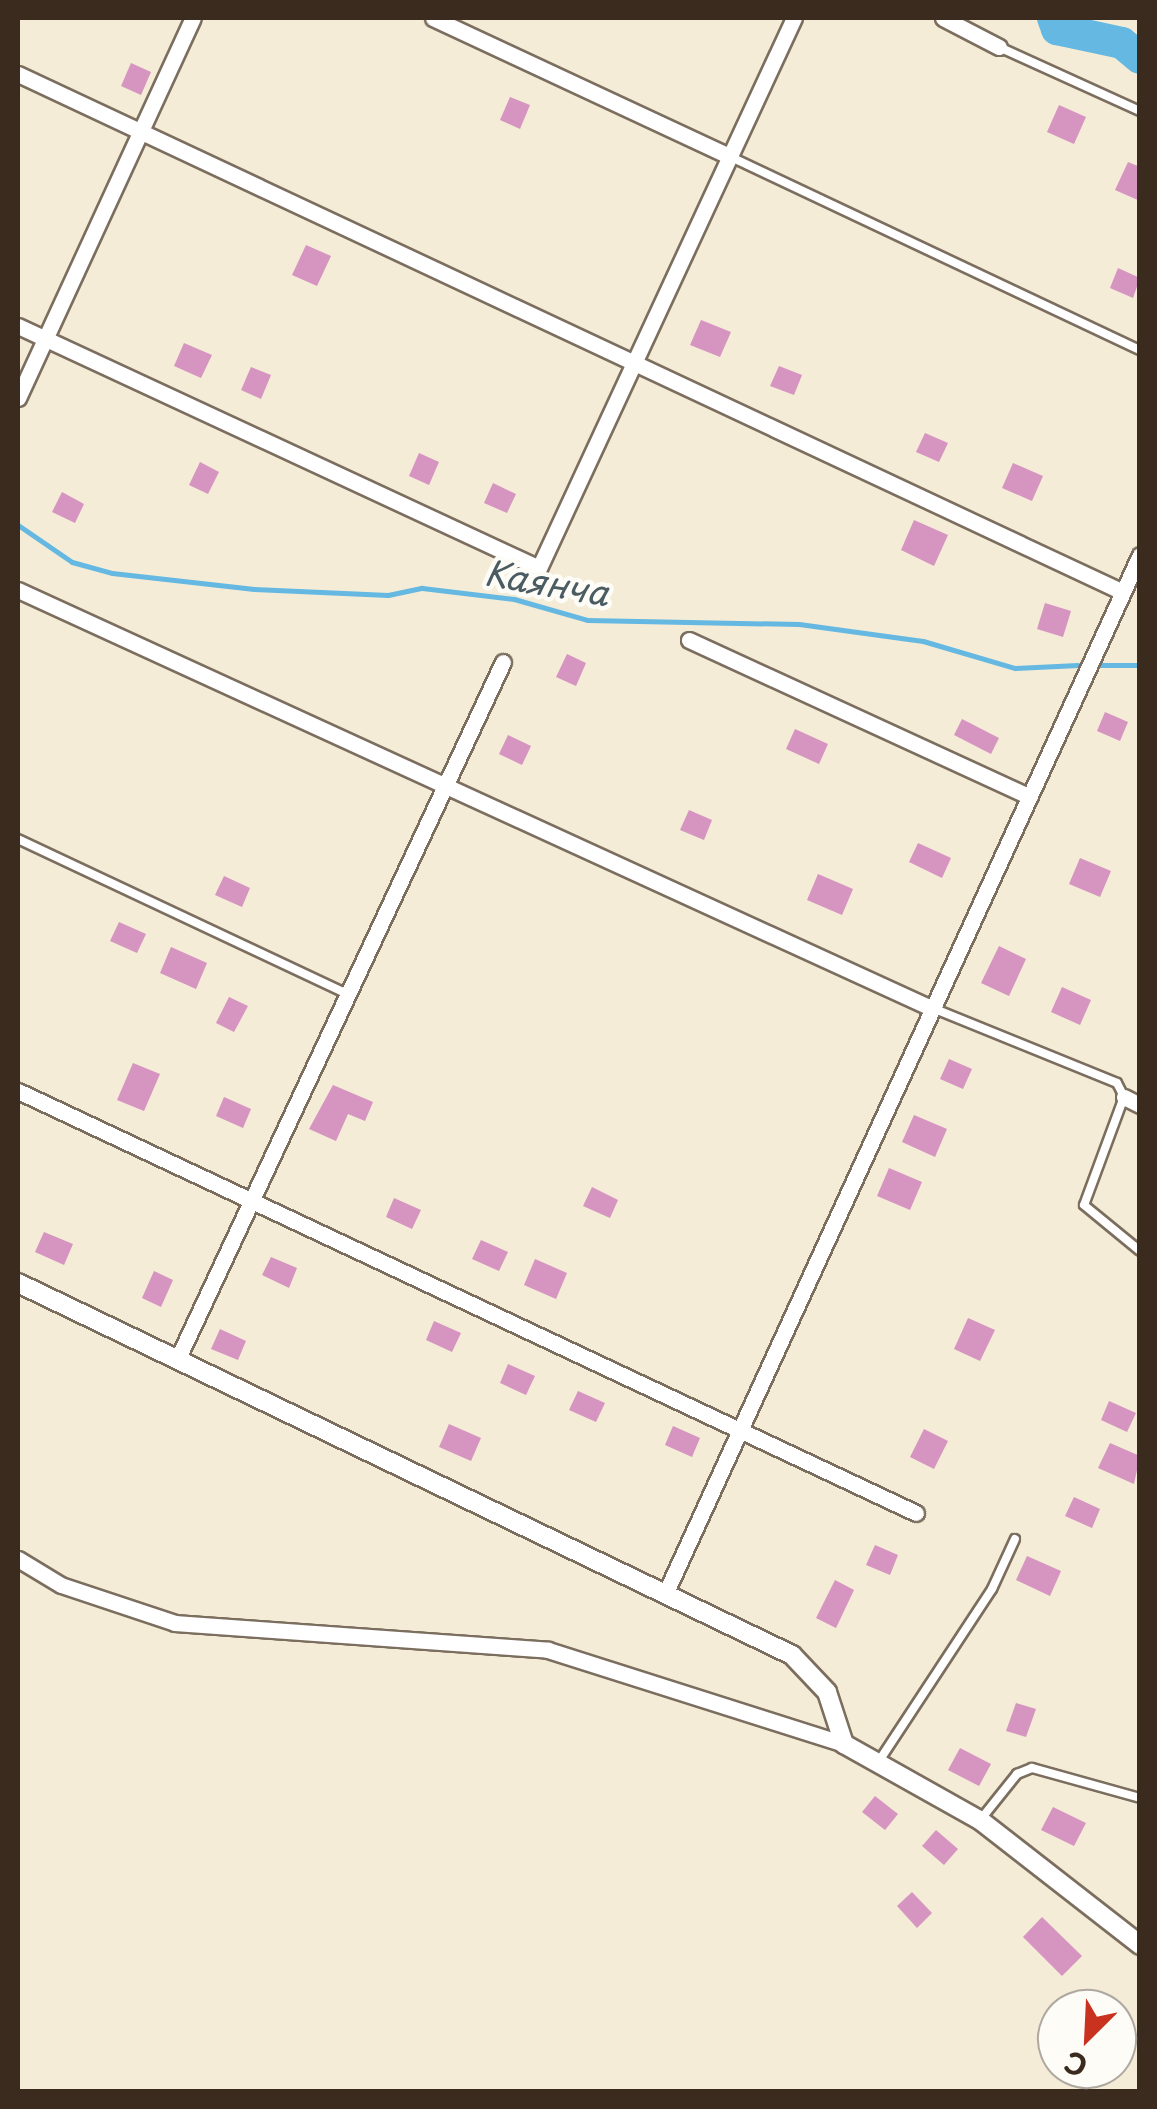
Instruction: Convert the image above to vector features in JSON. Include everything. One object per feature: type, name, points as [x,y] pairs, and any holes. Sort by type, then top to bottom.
[{"type":"street","points":[[18,398],[194,18]]},
{"type":"street","points":[[433,18],[729,156]]},
{"type":"street","points":[[18,326],[539,568],[794,18]]},
{"type":"street","points":[[943,18],[998,47]]},
{"type":"street","points":[[18,74],[636,360],[1123,592]]},
{"type":"street","points":[[666,1592],[1140,556]]},
{"type":"street","points":[[18,590],[933,1008]]},
{"type":"street","points":[[689,640],[1030,797]]},
{"type":"street","points":[[178,1358],[503,662]]},
{"type":"street","points":[[18,1091],[916,1513]]},
{"type":"street","points":[[1124,1098],[1140,1105]]},
{"type":"street","points":[[18,1283],[792,1655],[827,1692],[844,1744]]},
{"type":"street","points":[[18,1559],[61,1585],[174,1623],[548,1650],[844,1744],[980,1820],[1140,1944]]},
{"type":"lane","points":[[998,47],[1140,112]]},
{"type":"lane","points":[[729,156],[1140,350]]},
{"type":"lane","points":[[18,839],[348,994]]},
{"type":"lane","points":[[933,1008],[1094,1070],[1117,1083],[1124,1098],[1084,1205],[1140,1250]]},
{"type":"lane","points":[[879,1761],[992,1589],[1015,1539]]},
{"type":"lane","points":[[980,1820],[1017,1774],[1032,1768],[1140,1798]]},
{"type":"building","points":[[131,63],[151,72],[141,95],[121,86]]},
{"type":"building","points":[[510,97],[530,105],[520,129],[500,120]]},
{"type":"building","points":[[1059,105],[1086,117],[1074,144],[1047,132]]},
{"type":"building","points":[[1128,162],[1140,167],[1140,201],[1115,190]]},
{"type":"building","points":[[306,245],[331,256],[317,286],[292,275]]},
{"type":"building","points":[[1118,268],[1140,278],[1133,298],[1110,288]]},
{"type":"building","points":[[701,320],[731,332],[720,357],[690,345]]},
{"type":"building","points":[[184,343],[212,355],[201,378],[174,366]]},
{"type":"building","points":[[779,366],[802,375],[794,395],[770,386]]},
{"type":"building","points":[[251,367],[271,375],[261,399],[241,390]]},
{"type":"building","points":[[925,433],[948,443],[939,462],[916,452]]},
{"type":"building","points":[[419,453],[439,462],[429,485],[409,476]]},
{"type":"building","points":[[200,462],[219,472],[208,494],[189,485]]},
{"type":"building","points":[[1013,463],[1043,476],[1032,501],[1002,488]]},
{"type":"building","points":[[493,483],[516,494],[507,513],[484,503]]},
{"type":"building","points":[[62,492],[84,504],[75,523],[52,512]]},
{"type":"building","points":[[914,520],[948,535],[934,566],[901,550]]},
{"type":"building","points":[[1045,603],[1071,611],[1063,637],[1037,629]]},
{"type":"building","points":[[567,654],[586,663],[576,686],[556,677]]},
{"type":"building","points":[[1105,712],[1128,722],[1120,741],[1097,731]]},
{"type":"building","points":[[962,719],[999,738],[991,754],[954,735]]},
{"type":"building","points":[[795,729],[828,744],[819,764],[786,749]]},
{"type":"building","points":[[508,735],[531,746],[522,765],[499,754]]},
{"type":"building","points":[[689,810],[712,820],[704,840],[680,830]]},
{"type":"building","points":[[918,843],[951,858],[942,878],[909,862]]},
{"type":"building","points":[[1080,858],[1111,871],[1100,897],[1069,884]]},
{"type":"building","points":[[818,874],[853,889],[842,915],[807,900]]},
{"type":"building","points":[[224,876],[250,888],[242,907],[215,895]]},
{"type":"building","points":[[119,922],[146,934],[137,953],[110,941]]},
{"type":"building","points":[[999,946],[1026,959],[1009,996],[981,983]]},
{"type":"building","points":[[171,947],[207,963],[196,989],[160,973]]},
{"type":"building","points":[[1062,987],[1091,1000],[1080,1025],[1051,1012]]},
{"type":"building","points":[[229,997],[248,1006],[234,1032],[216,1023]]},
{"type":"building","points":[[949,1059],[972,1069],[963,1089],[940,1079]]},
{"type":"building","points":[[133,1063],[160,1074],[144,1111],[117,1100]]},
{"type":"building","points":[[333,1085],[373,1102],[365,1121],[348,1114],[336,1141],[309,1129]]},
{"type":"building","points":[[224,1097],[251,1109],[243,1128],[216,1116]]},
{"type":"building","points":[[914,1115],[947,1129],[935,1157],[902,1142]]},
{"type":"building","points":[[889,1168],[922,1182],[910,1210],[877,1196]]},
{"type":"building","points":[[592,1187],[618,1200],[610,1218],[583,1206]]},
{"type":"building","points":[[394,1198],[421,1210],[412,1229],[386,1217]]},
{"type":"building","points":[[44,1232],[73,1244],[64,1265],[35,1252]]},
{"type":"building","points":[[481,1240],[508,1252],[499,1271],[472,1259]]},
{"type":"building","points":[[271,1257],[297,1268],[289,1288],[262,1275]]},
{"type":"building","points":[[535,1259],[567,1273],[556,1299],[524,1285]]},
{"type":"building","points":[[154,1271],[173,1280],[161,1307],[142,1298]]},
{"type":"building","points":[[968,1318],[995,1330],[980,1361],[954,1349]]},
{"type":"building","points":[[434,1321],[461,1333],[452,1352],[426,1340]]},
{"type":"building","points":[[220,1329],[246,1341],[238,1360],[211,1349]]},
{"type":"building","points":[[508,1364],[535,1376],[526,1395],[500,1383]]},
{"type":"building","points":[[578,1391],[605,1403],[596,1422],[569,1410]]},
{"type":"building","points":[[1109,1401],[1136,1413],[1127,1432],[1101,1420]]},
{"type":"building","points":[[449,1424],[481,1438],[471,1461],[439,1447]]},
{"type":"building","points":[[673,1426],[700,1438],[692,1457],[665,1445]]},
{"type":"building","points":[[924,1429],[948,1441],[934,1469],[910,1457]]},
{"type":"building","points":[[1110,1443],[1140,1456],[1134,1484],[1098,1468]]},
{"type":"building","points":[[1074,1497],[1100,1509],[1092,1528],[1065,1516]]},
{"type":"building","points":[[875,1545],[898,1555],[890,1575],[866,1565]]},
{"type":"building","points":[[1027,1556],[1061,1571],[1050,1596],[1016,1580]]},
{"type":"building","points":[[835,1580],[854,1590],[836,1628],[816,1618]]},
{"type":"building","points":[[1016,1703],[1036,1709],[1026,1737],[1006,1731]]},
{"type":"building","points":[[960,1748],[991,1764],[979,1786],[948,1770]]},
{"type":"building","points":[[875,1796],[898,1814],[885,1830],[862,1812]]},
{"type":"building","points":[[1053,1807],[1086,1823],[1074,1846],[1041,1830]]},
{"type":"building","points":[[936,1830],[958,1849],[944,1865],[922,1846]]},
{"type":"building","points":[[912,1892],[932,1913],[917,1928],[897,1906]]},
{"type":"building","points":[[1042,1917],[1082,1956],[1062,1976],[1023,1937]]},
{"type":"waterway","points":[[1053,18],[1057,29],[1122,43],[1140,58]]},
{"type":"waterway","name":"Каянча","points":[[18,525],[72,562],[112,573],[254,589],[388,595],[422,588],[514,599],[587,620],[799,624],[923,641],[1015,668],[1078,665]]},
{"type":"waterway","name":"Каянча","points":[[1093,665],[1140,665]]}]
